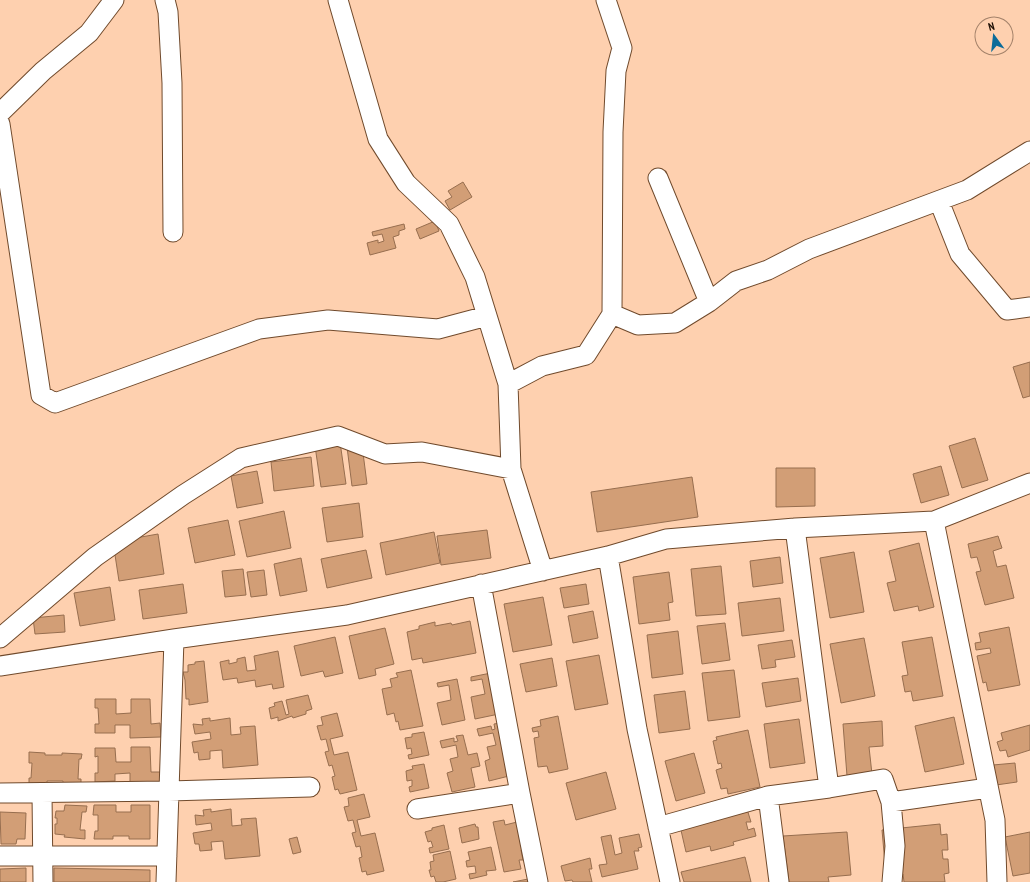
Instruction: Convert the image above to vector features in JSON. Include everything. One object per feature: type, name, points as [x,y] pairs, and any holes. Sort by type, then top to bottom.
[{"type":"street","points":[[0,113],[43,71],[90,33],[114,0]]},
{"type":"street","points":[[165,0],[168,12],[172,83],[173,232]]},
{"type":"street","points":[[338,0],[378,139],[406,183],[449,224],[475,277],[508,384],[511,469],[543,570]]},
{"type":"street","points":[[508,384],[542,366],[586,355],[612,314],[613,132],[616,71],[622,48],[606,0]]},
{"type":"street","points":[[0,124],[41,395],[55,403],[259,329],[328,320],[438,329],[487,316]]},
{"type":"street","points":[[612,314],[638,325],[675,323],[710,302],[736,281],[768,270],[809,250],[967,190],[1030,151]]},
{"type":"street","points":[[658,178],[710,302]]},
{"type":"street","points":[[938,201],[960,254],[1007,310],[1030,307]]},
{"type":"street","points":[[0,638],[95,557],[183,495],[241,458],[338,436],[385,454],[422,452],[511,469]]},
{"type":"street","points":[[0,666],[174,639],[347,615],[608,556],[666,539],[795,528],[934,521],[1030,483]]},
{"type":"street","points":[[934,521],[995,820],[997,882]]},
{"type":"street","points":[[795,528],[829,788]]},
{"type":"street","points":[[608,556],[637,729],[670,882]]},
{"type":"street","points":[[481,584],[538,882]]},
{"type":"street","points":[[166,882],[174,639]]},
{"type":"street","points":[[658,827],[768,796],[883,779],[891,802],[895,846],[892,882]]},
{"type":"street","points":[[0,793],[169,791],[310,787]]},
{"type":"street","points":[[891,802],[988,788]]},
{"type":"street","points":[[42,793],[43,882]]},
{"type":"street","points":[[417,809],[520,793]]},
{"type":"street","points":[[768,796],[779,882]]},
{"type":"street","points":[[0,856],[167,856]]},
{"type":"building","points":[[463,182],[472,197],[450,210],[445,201],[452,197],[448,191]]},
{"type":"building","points":[[435,221],[439,231],[420,239],[416,229]]},
{"type":"building","points":[[404,224],[405,229],[399,231],[399,235],[393,237],[396,248],[370,255],[367,243],[378,240],[378,243],[384,241],[382,234],[373,236],[372,232]]},
{"type":"building","points":[[1030,362],[1030,396],[1023,398],[1013,367]]},
{"type":"building","points":[[975,438],[988,480],[962,488],[949,446]]},
{"type":"building","points":[[340,442],[346,484],[321,487],[315,446]]},
{"type":"building","points":[[362,445],[367,484],[352,486],[347,447]]},
{"type":"building","points":[[311,457],[314,486],[274,491],[271,462]]},
{"type":"building","points":[[941,466],[949,495],[921,503],[913,474]]},
{"type":"building","points":[[776,468],[815,468],[815,506],[776,507]]},
{"type":"building","points":[[257,471],[263,503],[237,508],[231,476]]},
{"type":"building","points":[[692,477],[698,517],[597,532],[591,492]]},
{"type":"building","points":[[359,503],[363,537],[327,542],[322,508]]},
{"type":"building","points":[[284,511],[291,548],[247,557],[239,521]]},
{"type":"building","points":[[228,520],[235,555],[195,563],[188,528]]},
{"type":"building","points":[[487,530],[491,558],[441,565],[437,536]]},
{"type":"building","points":[[434,532],[440,563],[386,575],[380,543]]},
{"type":"building","points":[[158,534],[164,574],[119,581],[113,542]]},
{"type":"building","points":[[998,536],[1002,548],[993,551],[997,567],[1006,565],[1014,598],[985,605],[976,572],[981,571],[977,557],[971,558],[968,544]]},
{"type":"building","points":[[919,543],[934,607],[919,611],[918,606],[894,611],[887,583],[896,581],[889,551]]},
{"type":"building","points":[[366,550],[372,578],[327,588],[321,559]]},
{"type":"building","points":[[854,552],[864,612],[830,618],[820,558]]},
{"type":"building","points":[[780,557],[783,583],[753,587],[750,561]]},
{"type":"building","points":[[301,558],[307,591],[280,596],[274,564]]},
{"type":"building","points":[[721,566],[726,614],[696,616],[691,569]]},
{"type":"building","points":[[243,569],[246,595],[225,597],[222,571]]},
{"type":"building","points":[[264,570],[267,595],[251,597],[247,572]]},
{"type":"building","points":[[669,572],[673,602],[668,603],[670,620],[639,624],[633,577]]},
{"type":"building","points":[[183,584],[187,613],[143,619],[139,590]]},
{"type":"building","points":[[586,584],[589,604],[564,608],[560,588]]},
{"type":"building","points":[[110,587],[115,620],[80,626],[74,593]]},
{"type":"building","points":[[543,597],[552,645],[513,652],[504,604]]},
{"type":"building","points":[[780,598],[784,631],[742,636],[738,603]]},
{"type":"building","points":[[593,611],[598,638],[573,643],[568,616]]},
{"type":"building","points":[[64,615],[65,632],[35,634],[33,618]]},
{"type":"building","points":[[470,621],[476,653],[423,663],[422,658],[412,660],[407,632],[419,629],[419,626],[435,622],[435,626],[451,623],[452,625]]},
{"type":"building","points":[[725,623],[730,660],[702,664],[697,626]]},
{"type":"building","points":[[1009,627],[1020,685],[988,691],[986,682],[983,683],[977,656],[991,653],[990,648],[976,650],[975,643],[981,642],[979,633]]},
{"type":"building","points":[[385,628],[394,664],[375,669],[376,675],[359,679],[349,636]]},
{"type":"building","points":[[678,631],[683,674],[652,678],[647,635]]},
{"type":"building","points":[[335,637],[343,673],[325,677],[323,671],[301,676],[294,646]]},
{"type":"building","points":[[932,637],[943,696],[913,701],[911,691],[905,692],[902,676],[908,675],[902,642]]},
{"type":"building","points":[[864,638],[875,696],[841,703],[830,644]]},
{"type":"building","points":[[792,640],[795,657],[775,660],[776,667],[762,669],[758,645]]},
{"type":"building","points":[[278,651],[284,687],[273,689],[272,684],[256,687],[255,680],[238,683],[237,678],[223,680],[220,662],[229,660],[229,664],[237,662],[237,659],[245,657],[247,671],[256,670],[254,656]]},
{"type":"building","points":[[599,655],[608,704],[575,710],[566,661]]},
{"type":"building","points":[[552,658],[557,686],[526,692],[520,664]]},
{"type":"building","points":[[204,661],[208,702],[189,705],[189,699],[186,699],[183,672],[188,672],[188,665],[195,664],[195,662]]},
{"type":"building","points":[[411,670],[423,726],[400,730],[394,713],[387,715],[382,689],[392,687],[390,679],[398,677],[396,673]]},
{"type":"building","points":[[734,670],[740,717],[708,721],[702,673]]},
{"type":"building","points":[[491,673],[499,714],[475,719],[471,697],[485,694],[482,679],[471,681],[471,677]]},
{"type":"building","points":[[798,678],[801,701],[766,707],[762,683]]},
{"type":"building","points":[[457,679],[465,720],[442,725],[437,703],[451,700],[449,685],[438,687],[437,683]]},
{"type":"building","points":[[685,691],[690,729],[659,733],[654,695]]},
{"type":"building","points":[[308,695],[312,709],[306,711],[306,714],[293,718],[292,716],[278,721],[278,717],[271,719],[269,708],[275,706],[274,703],[282,701],[286,715],[289,714],[286,700]]},
{"type":"building","points":[[95,699],[116,699],[116,714],[131,713],[131,699],[150,699],[151,724],[160,723],[161,737],[130,738],[130,725],[115,725],[115,733],[95,733],[95,724],[99,724],[98,708],[95,708]]},
{"type":"building","points":[[337,713],[343,736],[330,739],[334,755],[348,752],[357,790],[340,794],[338,789],[335,790],[332,777],[335,776],[332,765],[329,766],[325,752],[329,751],[326,739],[321,740],[317,726],[323,725],[321,717]]},
{"type":"building","points":[[558,716],[568,769],[549,773],[547,766],[538,767],[534,738],[539,737],[538,731],[533,732],[532,728],[541,726],[540,720]]},
{"type":"building","points":[[954,717],[964,764],[925,772],[915,726]]},
{"type":"building","points":[[210,718],[210,721],[230,718],[231,735],[241,734],[240,727],[255,726],[258,765],[223,768],[222,750],[210,751],[210,759],[199,760],[198,752],[194,753],[192,742],[211,739],[210,732],[195,734],[193,724],[203,725],[202,719]]},
{"type":"building","points":[[799,719],[805,763],[770,768],[764,724]]},
{"type":"building","points":[[882,721],[883,746],[869,747],[872,774],[847,776],[843,724]]},
{"type":"building","points":[[500,723],[513,775],[489,781],[485,761],[490,759],[487,747],[496,745],[493,733],[479,736],[477,729],[491,726],[492,730],[495,729],[494,724]]},
{"type":"building","points":[[1030,725],[1030,750],[1008,757],[1006,750],[1000,751],[997,742],[1003,740],[1001,733]]},
{"type":"building","points":[[748,730],[760,787],[728,794],[727,788],[721,789],[716,770],[722,768],[721,763],[718,764],[713,741],[717,740],[716,737]]},
{"type":"building","points":[[424,732],[429,755],[409,759],[408,755],[412,754],[411,748],[407,749],[405,738],[412,737],[412,734]]},
{"type":"building","points":[[463,735],[468,755],[477,753],[480,766],[471,768],[475,787],[452,792],[447,773],[453,771],[450,759],[458,757],[456,745],[442,748],[440,741],[454,738],[454,742],[458,741],[456,736]]},
{"type":"building","points":[[131,747],[150,747],[151,772],[160,772],[161,786],[130,787],[130,773],[115,774],[115,781],[95,782],[95,773],[98,773],[98,756],[95,757],[95,748],[115,748],[116,762],[131,762]]},
{"type":"building","points":[[29,752],[45,753],[45,755],[62,755],[62,753],[82,754],[81,759],[79,759],[78,779],[81,779],[81,786],[63,786],[63,781],[47,781],[47,786],[29,785],[32,763],[29,763]]},
{"type":"building","points":[[694,753],[705,793],[676,801],[665,761]]},
{"type":"building","points":[[1015,763],[1017,782],[996,785],[993,765]]},
{"type":"building","points":[[424,764],[429,788],[410,792],[409,787],[412,786],[412,780],[407,781],[406,771],[413,769],[412,766]]},
{"type":"building","points":[[606,772],[616,809],[576,820],[566,783]]},
{"type":"building","points":[[364,794],[370,817],[357,820],[361,836],[375,833],[384,871],[367,875],[366,871],[362,872],[359,858],[362,857],[360,846],[356,847],[352,833],[356,832],[353,820],[348,821],[344,807],[349,806],[348,798]]},
{"type":"building","points":[[65,805],[87,806],[86,812],[82,812],[80,830],[85,830],[85,839],[64,837],[65,835],[55,834],[55,824],[57,824],[57,818],[55,818],[56,811],[64,811]]},
{"type":"building","points":[[94,805],[116,805],[116,812],[131,812],[131,805],[150,805],[150,839],[129,839],[129,836],[113,836],[113,839],[94,839],[95,831],[98,831],[98,815],[93,815]]},
{"type":"building","points":[[211,809],[211,812],[231,809],[232,826],[242,825],[241,819],[256,818],[260,856],[225,859],[223,841],[211,842],[212,850],[200,851],[199,844],[195,844],[193,833],[212,830],[211,823],[196,825],[195,815],[204,816],[203,810]]},
{"type":"building","points":[[747,809],[751,822],[746,822],[748,830],[754,828],[756,836],[733,842],[734,845],[711,851],[710,846],[686,852],[680,826]]},
{"type":"building","points":[[0,812],[26,813],[25,839],[17,839],[16,844],[1,844]]},
{"type":"building","points":[[504,820],[505,825],[517,822],[522,830],[518,831],[520,840],[524,839],[526,848],[521,850],[523,860],[519,860],[521,869],[504,872],[493,822]]},
{"type":"building","points":[[475,824],[476,827],[478,827],[479,839],[462,843],[459,828]]},
{"type":"building","points":[[940,824],[941,835],[947,834],[948,850],[942,850],[943,859],[948,859],[949,873],[944,874],[945,882],[904,882],[903,874],[886,875],[882,830]]},
{"type":"building","points":[[444,825],[449,849],[430,853],[429,848],[433,847],[431,841],[428,842],[425,832],[432,830],[432,828]]},
{"type":"building","points":[[847,832],[851,875],[828,877],[829,882],[789,882],[783,836]]},
{"type":"building","points":[[1030,832],[1030,873],[1013,876],[1005,837]]},
{"type":"building","points":[[639,834],[642,847],[638,848],[639,851],[634,851],[638,869],[602,877],[599,865],[607,864],[601,837],[611,835],[615,855],[622,853],[619,838]]},
{"type":"building","points":[[297,837],[301,852],[293,854],[289,839]]},
{"type":"building","points":[[491,847],[496,870],[486,871],[487,875],[470,879],[469,874],[476,873],[475,866],[467,867],[466,861],[470,860],[468,852]]},
{"type":"building","points":[[450,851],[456,879],[436,882],[434,876],[431,877],[429,870],[431,870],[430,862],[434,861],[433,855]]},
{"type":"building","points":[[745,857],[751,882],[684,882],[681,872]]},
{"type":"building","points":[[590,858],[592,869],[589,869],[592,882],[573,882],[572,880],[565,881],[561,866]]},
{"type":"building","points":[[26,868],[26,882],[0,882],[0,869]]},
{"type":"building","points":[[54,868],[150,870],[150,882],[54,882]]},
{"type":"building","points":[[528,879],[528,882],[513,882]]}]
